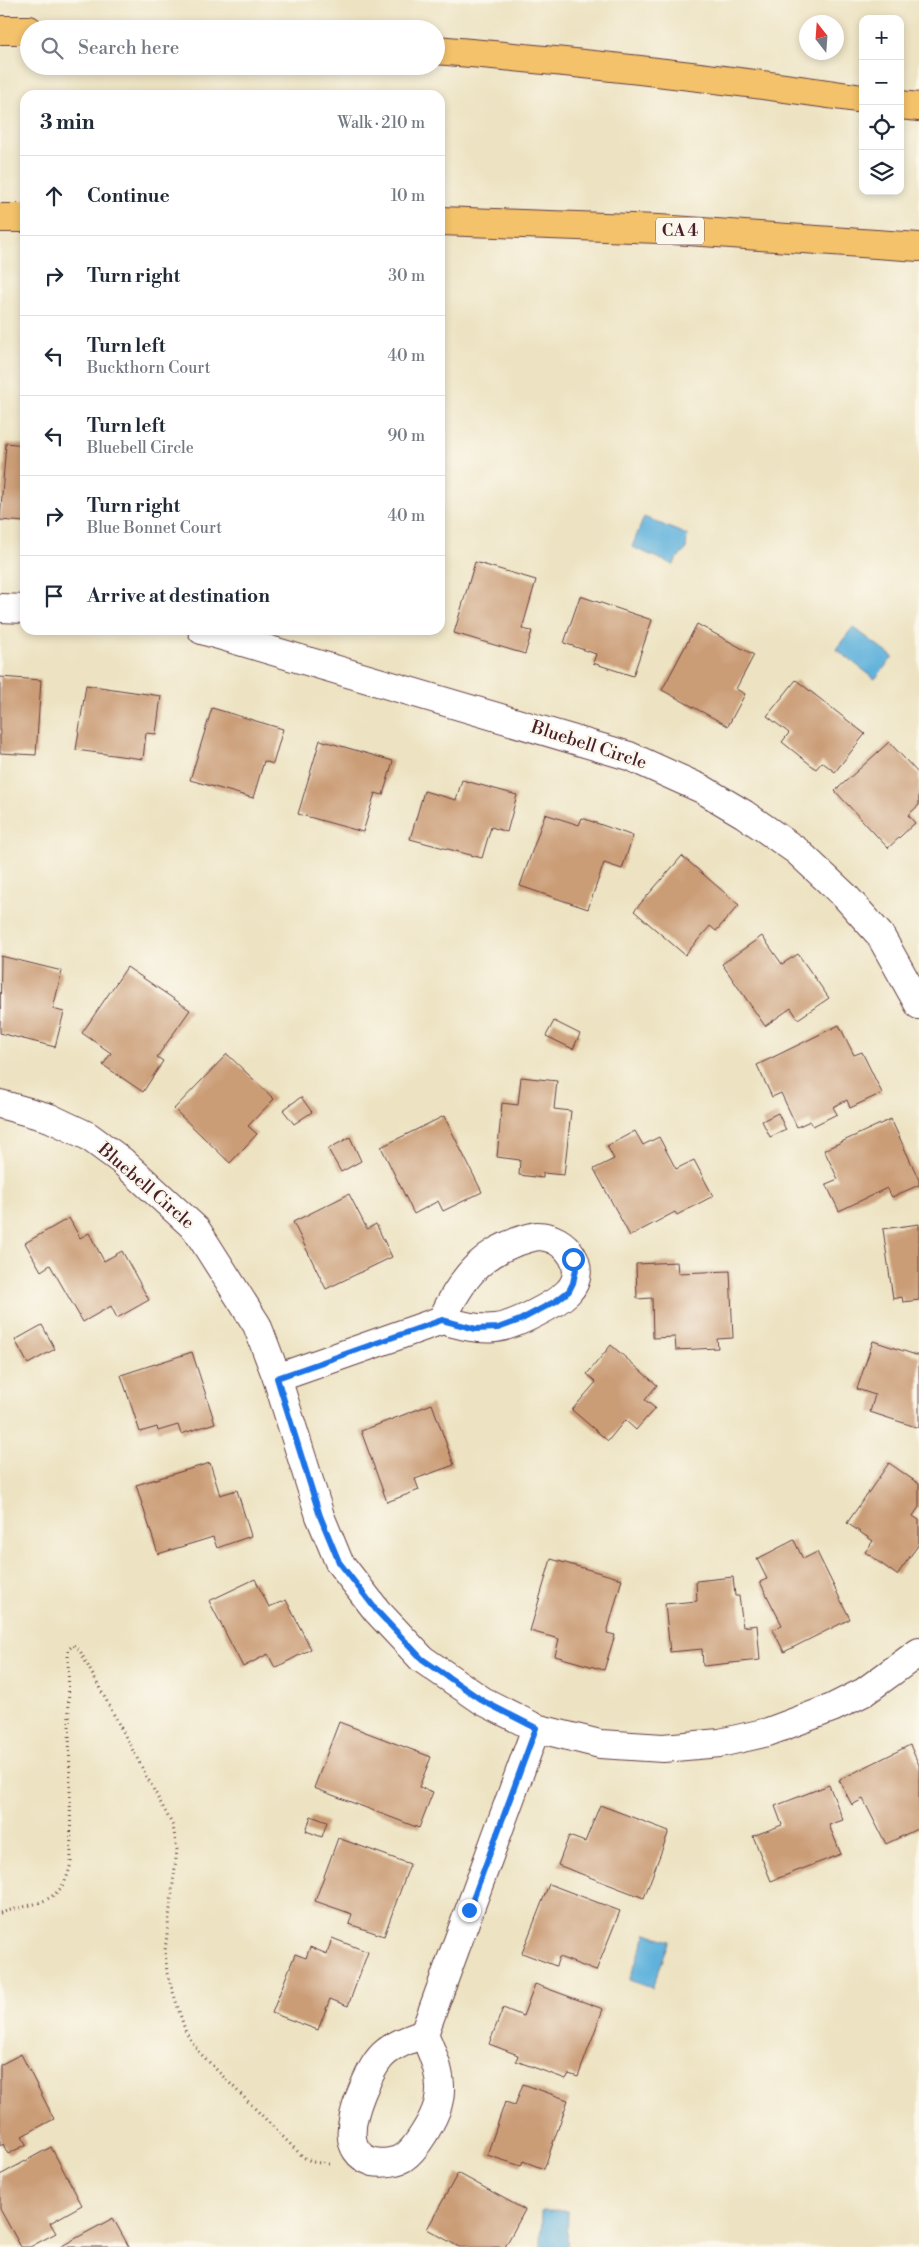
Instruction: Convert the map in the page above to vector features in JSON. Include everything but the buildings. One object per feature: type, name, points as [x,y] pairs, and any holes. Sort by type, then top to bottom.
[{"type":"highway","points":[[0,30],[20,30]]},
{"type":"highway","points":[[445,51],[553,60],[767,85],[859,98]]},
{"type":"highway","points":[[904,106],[919,108]]},
{"type":"highway","points":[[0,218],[20,218]]},
{"type":"highway","name":"CA 4","points":[[445,221],[669,230],[919,247]]},
{"type":"street","points":[[0,608],[20,610]]},
{"type":"street","name":"Bluebell Circle","points":[[219,635],[629,756],[702,789],[744,814],[797,851],[846,897],[880,935],[919,1005]]},
{"type":"street","name":"Bluebell Circle","points":[[0,1104],[50,1118],[88,1136],[122,1161],[196,1229],[257,1325],[277,1378],[320,1516],[339,1562],[377,1611],[422,1659],[483,1701],[536,1728],[600,1744],[663,1748],[720,1743],[768,1732],[826,1711],[864,1692],[919,1652]]},
{"type":"street","points":[[277,1378],[442,1320],[476,1329],[498,1328],[520,1320],[556,1301],[569,1291],[576,1269],[568,1248],[558,1240],[548,1236],[537,1236],[513,1242],[490,1256],[468,1274],[452,1299],[442,1320]]},
{"type":"street","points":[[424,2034],[536,1728]]},
{"type":"path","points":[[0,1913],[49,1899],[60,1890],[67,1880],[71,1862],[68,1650],[73,1645],[79,1649],[173,1826],[178,1850],[165,1951],[167,1973],[186,2033],[199,2052],[303,2157],[313,2162],[337,2165]]},
{"type":"water","points":[[644,517],[687,535],[686,550],[676,559],[674,565],[632,547]]},
{"type":"water","points":[[853,627],[893,657],[875,679],[836,649]]},
{"type":"water","points":[[647,1933],[670,1941],[652,1988],[629,1980]]},
{"type":"water","points":[[542,2211],[568,2211],[567,2247],[541,2247]]},
{"type":"route","points":[[469,1910],[536,1728],[483,1701],[422,1659],[377,1611],[339,1562],[320,1516],[277,1378],[442,1320],[476,1329],[498,1328],[520,1320],[556,1301],[569,1291],[576,1269],[573,1259]]}]
